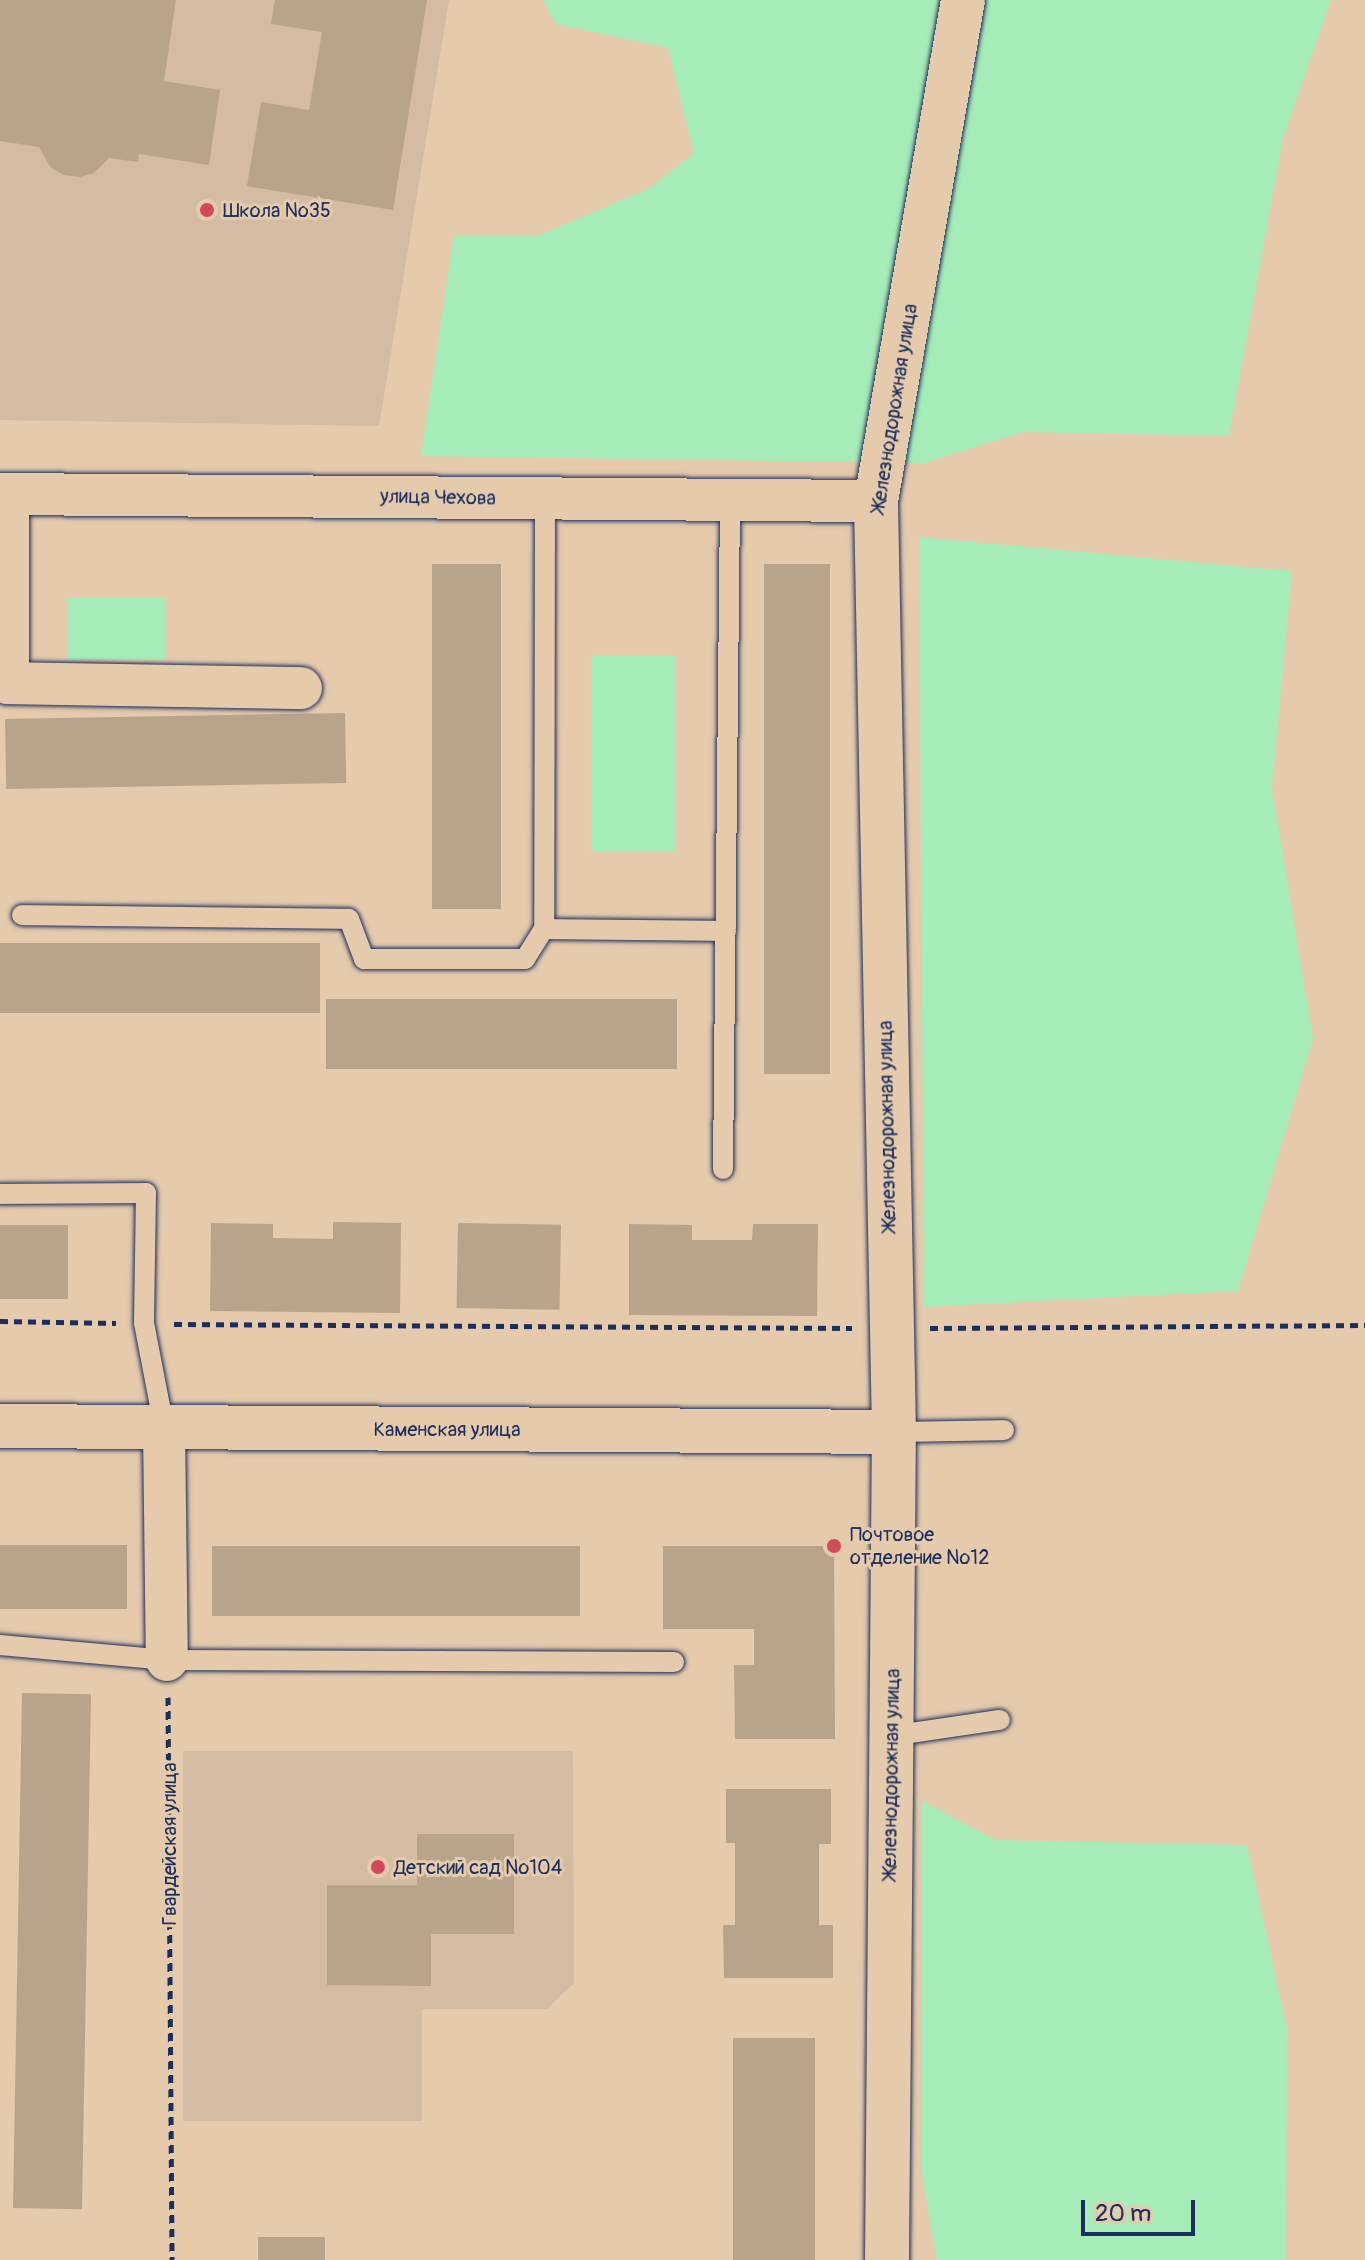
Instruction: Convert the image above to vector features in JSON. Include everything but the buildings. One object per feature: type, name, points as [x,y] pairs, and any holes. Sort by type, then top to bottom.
[{"type":"street","name":"Железнодорожная улица","points":[[887,2260],[894,1432],[876,501],[963,0]]},
{"type":"street","name":"улица Чехова","points":[[4,494],[876,501]]},
{"type":"street","points":[[4,494],[8,683],[301,688]]},
{"type":"street","name":"Каменская улица","points":[[0,1426],[894,1432]]},
{"type":"street","points":[[164,1427],[167,1660]]},
{"type":"lane","points":[[22,915],[349,919],[364,959],[525,959],[544,929],[545,498]]},
{"type":"lane","points":[[723,1169],[730,500]]},
{"type":"lane","points":[[544,929],[726,931]]},
{"type":"lane","points":[[0,1194],[146,1193],[144,1323],[164,1427]]},
{"type":"lane","points":[[894,1432],[1004,1430]]},
{"type":"lane","points":[[0,1645],[167,1660],[674,1662]]},
{"type":"lane","points":[[891,1736],[1000,1720]]},
{"type":"path","points":[[0,1321],[891,1328],[1365,1325]]},
{"type":"path","name":"Гвардейская улица","points":[[167,1660],[172,2260]]},
{"type":"shaded area","name":"Школа №35","points":[[0,0],[449,0],[379,426],[0,420]]},
{"type":"shaded area","name":"Детский сад №104","points":[[183,1751],[573,1751],[574,1983],[547,2009],[422,2009],[422,2121],[183,2121]]},
{"type":"green space","points":[[543,0],[1331,0],[1283,138],[1229,436],[1023,432],[924,463],[421,456],[454,235],[540,235],[650,188],[694,153],[668,48],[556,24]]},
{"type":"green space","points":[[919,537],[1292,571],[1272,788],[1313,1039],[1238,1291],[924,1307]]},
{"type":"green space","points":[[68,597],[165,597],[165,659],[68,659]]},
{"type":"green space","points":[[591,655],[675,655],[675,852],[591,852]]},
{"type":"green space","points":[[922,1801],[996,1840],[1247,1845],[1287,2028],[1286,2260],[937,2260],[922,2174]]},
{"type":"place","name":"Школа №35","points":[[207,210]]},
{"type":"place","name":"Почтовое отделение №12","points":[[834,1546]]},
{"type":"place","name":"Детский сад №104","points":[[378,1867]]}]
